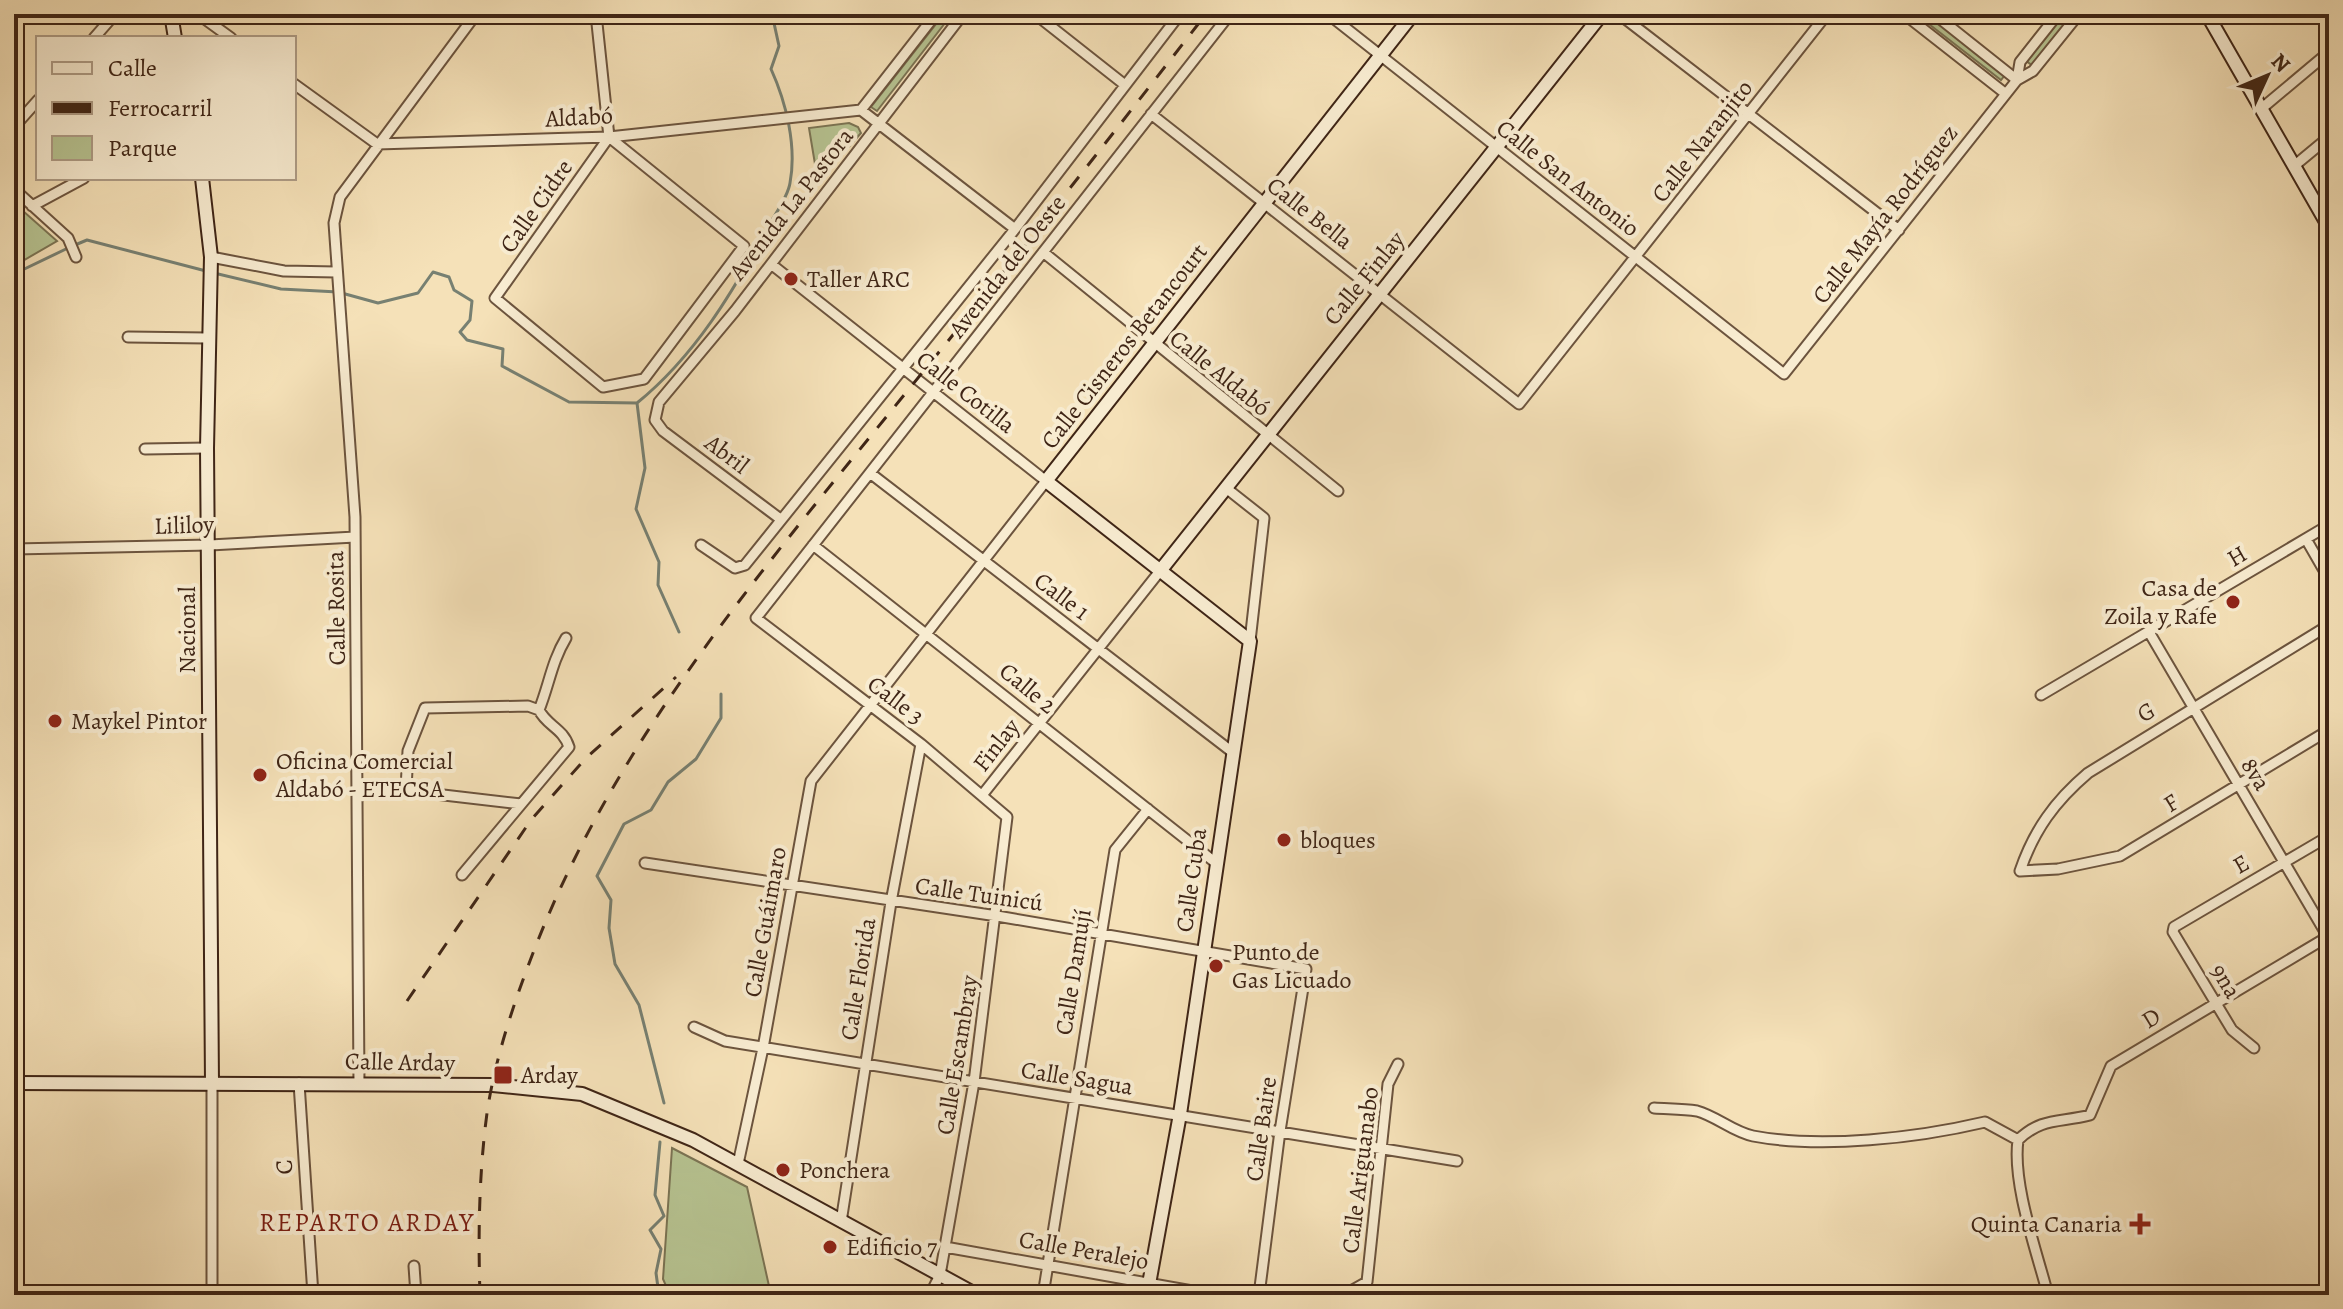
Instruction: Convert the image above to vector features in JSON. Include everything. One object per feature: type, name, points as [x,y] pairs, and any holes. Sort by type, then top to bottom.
[{"type":"street","points":[[96,36],[115,14]]},
{"type":"street","points":[[171,14],[175,36]]},
{"type":"street","points":[[198,14],[228,36]]},
{"type":"street","name":"Calle Rosita","points":[[359,1084],[355,537],[334,223],[340,197],[476,14]]},
{"type":"street","points":[[596,14],[609,137]]},
{"type":"street","name":"Avenida La Pastora","points":[[861,110],[936,14]]},
{"type":"street","name":"Avenida La Pastora","points":[[655,420],[659,402],[771,264],[963,14]]},
{"type":"street","points":[[1035,14],[1125,85]]},
{"type":"street","name":"Avenida del Oeste","points":[[701,545],[735,568],[745,565],[779,518],[1015,229],[1180,14]]},
{"type":"street","name":"Avenida del Oeste","points":[[756,618],[1230,14]]},
{"type":"street","name":"Calle San Antonio","points":[[1328,14],[1784,374]]},
{"type":"street","name":"Calle Cisneros Betancourt","points":[[870,706],[1413,14]]},
{"type":"street","name":"Calle Finlay","points":[[1160,571],[1602,14]]},
{"type":"street","points":[[1619,14],[1899,230]]},
{"type":"street","name":"Calle Naranjito","points":[[1519,404],[1827,14]]},
{"type":"street","points":[[1904,14],[2006,94]]},
{"type":"street","points":[[1934,14],[2017,80]]},
{"type":"street","name":"Calle Mayía Rodríguez","points":[[2017,80],[2020,62],[2058,14]]},
{"type":"street","name":"Calle Mayía Rodríguez","points":[[1784,374],[2017,80],[2033,71],[2079,14]]},
{"type":"street","points":[[2212,16],[2329,227]]},
{"type":"street","points":[[2261,109],[2329,52]]},
{"type":"street","points":[[296,85],[377,144]]},
{"type":"street","points":[[14,127],[36,102]]},
{"type":"street","points":[[861,110],[1015,229]]},
{"type":"street","name":"Aldabó","points":[[377,144],[609,137],[861,110]]},
{"type":"street","name":"Calle Bella","points":[[1151,114],[1519,404]]},
{"type":"street","name":"Avenida La Pastora","points":[[603,387],[644,379],[744,246],[609,137]]},
{"type":"street","name":"Calle Cidre","points":[[603,387],[495,298],[609,137]]},
{"type":"street","points":[[2294,166],[2329,137]]},
{"type":"street","points":[[32,206],[80,180]]},
{"type":"street","name":"Nacional","points":[[202,180],[210,261],[207,448],[212,1083]]},
{"type":"street","points":[[14,189],[68,238],[76,257]]},
{"type":"street","name":"Calle Aldabó","points":[[1043,252],[1266,436],[1338,491]]},
{"type":"street","points":[[210,261],[284,271],[336,272]]},
{"type":"street","name":"Calle Cotilla","points":[[771,264],[901,370],[1250,641]]},
{"type":"street","points":[[128,337],[207,338]]},
{"type":"street","name":"Abril","points":[[655,420],[663,431],[779,518]]},
{"type":"street","points":[[145,449],[207,448]]},
{"type":"street","name":"Calle 1","points":[[870,473],[1231,751]]},
{"type":"street","name":"Calle Cuba","points":[[1148,1289],[1180,1114],[1231,751],[1250,641],[1264,518],[1226,488]]},
{"type":"street","name":"H","points":[[2041,695],[2329,525]]},
{"type":"street","name":"Lililoy","points":[[14,549],[210,545],[355,537]]},
{"type":"street","points":[[2306,539],[2329,579]]},
{"type":"street","name":"Calle 2","points":[[813,545],[1216,863]]},
{"type":"street","name":"Finlay","points":[[983,794],[1160,571]]},
{"type":"street","name":"Calle 3","points":[[756,618],[921,744],[1007,817]]},
{"type":"street","name":"G","points":[[2020,871],[2039,826],[2070,788],[2114,755],[2329,625]]},
{"type":"street","name":"8va","points":[[2149,632],[2329,936]]},
{"type":"street","points":[[539,710],[552,679],[553,660],[566,638]]},
{"type":"street","points":[[406,789],[408,751],[425,708],[528,706],[539,710],[543,717],[563,730],[569,747],[462,875]]},
{"type":"street","name":"Calle Guáimaro","points":[[738,1164],[763,1048],[789,888],[811,781],[870,706]]},
{"type":"street","name":"F","points":[[2020,871],[2070,867],[2120,856],[2329,730]]},
{"type":"street","name":"Calle Florida","points":[[841,1222],[891,902],[921,744]]},
{"type":"street","points":[[358,785],[521,804]]},
{"type":"street","name":"Calle Damují","points":[[1043,1295],[1099,933],[1115,850],[1148,809]]},
{"type":"street","name":"Calle Escambray","points":[[930,1295],[940,1275],[974,1082],[1007,817]]},
{"type":"street","name":"E","points":[[2174,927],[2329,836]]},
{"type":"street","name":"Calle Tuinicú","points":[[645,863],[789,888],[997,916],[1203,949],[1306,969]]},
{"type":"street","name":"9na","points":[[2174,927],[2232,1030],[2254,1048]]},
{"type":"street","name":"D","points":[[2018,1140],[2026,1130],[2043,1122],[2090,1115],[2111,1066],[2329,936]]},
{"type":"street","name":"Calle Baire","points":[[1259,1295],[1280,1131],[1306,969]]},
{"type":"street","name":"Calle Sagua","points":[[694,1027],[725,1041],[763,1048],[1457,1161]]},
{"type":"street","name":"Calle Ariguanabo","points":[[1344,1295],[1367,1282],[1388,1084],[1398,1064]]},
{"type":"street","name":"Calle Arday","points":[[14,1083],[493,1085],[582,1094],[642,1117],[738,1164],[977,1295]]},
{"type":"street","points":[[212,1083],[212,1295]]},
{"type":"street","name":"C","points":[[299,1083],[313,1295]]},
{"type":"street","points":[[1654,1108],[1698,1112],[1751,1136],[1811,1140],[1942,1132],[1985,1122],[2018,1140],[2017,1156],[2025,1203],[2048,1295]]},
{"type":"street","name":"Calle Peralejo","points":[[945,1247],[1049,1263],[1148,1289],[1215,1295]]},
{"type":"street","points":[[414,1266],[416,1295]]},
{"type":"green space","points":[[944,14],[952,14],[877,111],[871,107]]},
{"type":"green space","points":[[1916,14],[1927,14],[2005,75],[2001,80]]},
{"type":"green space","points":[[2062,14],[2075,14],[2033,66],[2025,60]]},
{"type":"green space","points":[[849,123],[858,127],[861,133],[818,182],[809,128]]},
{"type":"green space","points":[[14,203],[57,241],[14,266]]},
{"type":"green space","points":[[672,1148],[747,1187],[771,1295],[670,1295],[663,1279]]},
{"type":"waterway","points":[[214,273],[281,289],[338,292],[378,303],[418,293],[433,272],[449,277],[454,290],[472,301],[470,320],[460,332],[467,340],[503,349],[502,366],[569,402],[637,403],[677,365],[711,322],[789,188],[791,139],[771,69],[779,46],[772,14]]},
{"type":"waterway","points":[[75,245],[87,240],[206,271]]},
{"type":"waterway","points":[[14,274],[68,248]]},
{"type":"waterway","points":[[637,403],[645,468],[636,509],[659,562],[658,585],[679,632]]},
{"type":"waterway","points":[[664,1103],[639,1005],[615,964],[609,928],[611,900],[597,876],[624,824],[651,810],[668,782],[696,759],[721,718],[721,694]]},
{"type":"waterway","points":[[659,1295],[656,1273],[661,1249],[650,1230],[664,1216],[655,1195],[660,1142]]},
{"type":"railway","points":[[480,1295],[482,1158],[490,1093],[500,1052],[533,953],[566,876],[605,802],[648,731],[743,596],[1206,14]]},
{"type":"railway","points":[[407,1001],[531,820],[585,759],[676,677]]},
{"type":"place","name":"Taller ARC","points":[[791,279]]},
{"type":"place","name":"Casa de Zoila y Rafe","points":[[2233,602]]},
{"type":"place","name":"Maykel Pintor","points":[[55,721]]},
{"type":"place","name":"Oficina Comercial Aldabó - ETECSA","points":[[260,775]]},
{"type":"place","name":"bloques","points":[[1284,840]]},
{"type":"place","name":"Punto de Gas Licuado","points":[[1216,966]]},
{"type":"place","name":"Arday","points":[[503,1075]]},
{"type":"place","name":"Ponchera","points":[[783,1170]]},
{"type":"place","name":"Quinta Canaria","points":[[2140,1224]]},
{"type":"place","name":"Edificio 7","points":[[830,1247]]},
{"type":"district","name":"REPARTO ARDAY","points":[[367,1222]]}]
